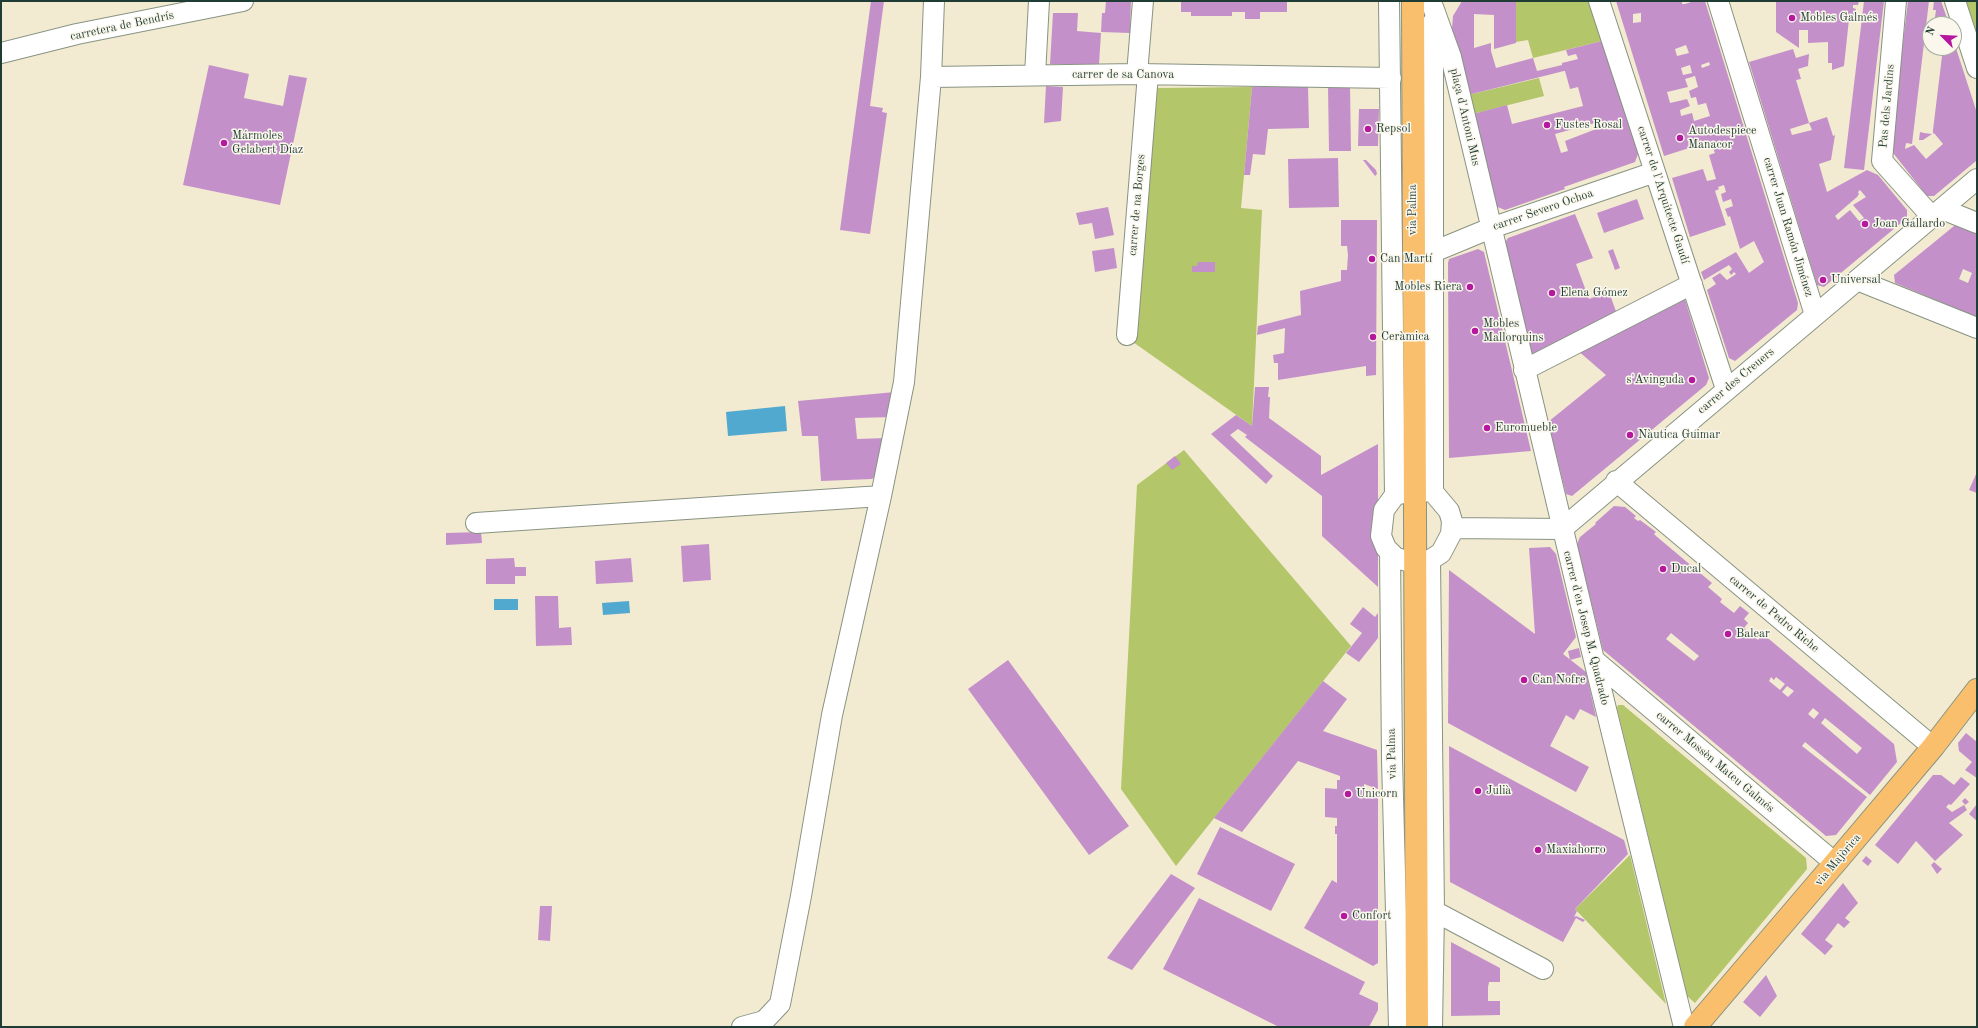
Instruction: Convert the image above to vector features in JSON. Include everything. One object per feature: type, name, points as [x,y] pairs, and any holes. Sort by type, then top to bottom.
[{"type":"main road","name":"via Palma","points":[[1417,1027],[1422,562],[1414,492],[1427,3]]},
{"type":"main road","name":"via Majòrica","points":[[1695,1027],[1933,747],[1977,690]]},
{"type":"street","name":"carretera de Bendrís","points":[[1,53],[77,34],[243,1]]},
{"type":"street","points":[[742,1027],[764,1021],[780,1004],[801,896],[832,715],[881,496],[904,382],[931,77],[934,1]]},
{"type":"street","points":[[1035,76],[1039,1]]},
{"type":"street","name":"carrer de na Borges","points":[[1126,335],[1143,74],[1143,1]]},
{"type":"street","name":"via Palma","points":[[1389,1],[1391,78],[1414,492]]},
{"type":"street","name":"carrer de l'Arquitecte Gaudí","points":[[1599,1],[1726,389]]},
{"type":"street","name":"carrer Juan Ramón Jiménez","points":[[1718,1],[1815,315]]},
{"type":"street","name":"Pas dels Jardins","points":[[1896,1],[1882,160],[1937,213]]},
{"type":"street","points":[[1955,1],[1977,68]]},
{"type":"street","name":"via Palma","points":[[1414,492],[1433,252],[1427,3]]},
{"type":"street","name":"plaça d'Antoni Mus","points":[[1427,3],[1451,58],[1491,228]]},
{"type":"street","name":"carrer de sa Canova","points":[[931,77],[1143,74],[1391,78]]},
{"type":"street","name":"carrer Severo Ochoa","points":[[1433,252],[1491,228],[1655,172]]},
{"type":"street","name":"carrer des Creuers","points":[[1562,529],[1616,481],[1977,180]]},
{"type":"street","points":[[1937,213],[1977,223]]},
{"type":"street","name":"carrer d'en Josep M. Quadrado","points":[[1491,228],[1562,529],[1684,1027]]},
{"type":"street","points":[[1857,280],[1977,328]]},
{"type":"street","points":[[1524,370],[1692,284]]},
{"type":"street","name":"carrer de Pedro Riche","points":[[1616,481],[1933,747]]},
{"type":"street","points":[[1414,492],[1449,511],[1452,528],[1452,534],[1445,548],[1422,562],[1396,558],[1386,548],[1382,536],[1384,510],[1414,492]]},
{"type":"street","points":[[476,523],[881,496]]},
{"type":"street","points":[[1452,528],[1562,529]]},
{"type":"street","name":"via Palma","points":[[1390,553],[1392,759],[1400,1027]]},
{"type":"street","points":[[1422,562],[1434,911],[1432,1027]]},
{"type":"street","name":"carrer Mossèn Mateu Galmés","points":[[1594,660],[1835,863]]},
{"type":"street","points":[[1434,911],[1543,969]]},
{"type":"green space","points":[[1516,1],[1589,1],[1602,41],[1533,58],[1528,40],[1516,42]]},
{"type":"green space","points":[[1966,1],[1977,1],[1977,34]]},
{"type":"green space","points":[[1539,78],[1544,96],[1473,114],[1468,95]]},
{"type":"green space","points":[[1252,87],[1241,208],[1262,210],[1252,426],[1133,342],[1157,88]]},
{"type":"green space","points":[[1184,450],[1351,646],[1176,866],[1121,789],[1137,485]]},
{"type":"green space","points":[[1618,705],[1623,705],[1806,858],[1807,869],[1695,1003],[1687,996],[1617,708]]},
{"type":"green space","points":[[1630,855],[1648,930],[1666,1004],[1575,909]]},
{"type":"water","points":[[785,406],[787,431],[728,436],[726,412]]},
{"type":"water","points":[[494,599],[518,599],[518,610],[494,610]]},
{"type":"water","points":[[629,601],[630,613],[603,615],[602,603]]},
{"type":"building","points":[[871,1],[884,1],[870,106],[883,108],[882,112],[887,113],[870,234],[840,230]]},
{"type":"building","points":[[1106,1],[1131,1],[1130,33],[1101,32],[1102,13],[1105,13]]},
{"type":"building","points":[[1181,1],[1287,1],[1287,12],[1260,12],[1260,19],[1245,19],[1245,12],[1232,12],[1232,16],[1191,16],[1191,12],[1181,12]]},
{"type":"building","points":[[1462,1],[1516,1],[1516,43],[1494,49],[1494,15],[1474,14],[1474,48],[1491,43],[1491,51],[1496,68],[1533,58],[1537,71],[1562,65],[1562,63],[1578,59],[1576,54],[1568,56],[1566,50],[1602,41],[1638,154],[1635,162],[1505,210],[1495,206],[1473,114],[1507,105],[1512,124],[1583,106],[1578,87],[1570,89],[1565,71],[1468,95],[1452,28],[1453,16]],"holes":[[[1602,121],[1604,126],[1565,141],[1568,151],[1561,153],[1555,134]]]},
{"type":"building","points":[[1616,1],[1682,1],[1682,4],[1685,4],[1694,1],[1705,1],[1798,303],[1797,310],[1735,361],[1729,358],[1707,290],[1716,284],[1712,278],[1720,273],[1727,280],[1736,274],[1734,272],[1731,275],[1729,272],[1732,269],[1729,265],[1704,280],[1701,272],[1736,252],[1749,273],[1764,262],[1754,241],[1740,249],[1730,216],[1728,217],[1725,209],[1733,206],[1731,199],[1723,202],[1721,194],[1726,192],[1724,185],[1718,187],[1719,189],[1715,191],[1726,225],[1690,237],[1672,178],[1703,169],[1707,181],[1716,179],[1709,155],[1715,153],[1713,148],[1707,149],[1705,143],[1664,156]],"holes":[[[1641,13],[1641,22],[1633,23],[1633,14]],[[1686,45],[1689,53],[1677,56],[1675,49]],[[1709,62],[1710,65],[1702,68],[1701,65]],[[1690,65],[1692,73],[1683,75],[1681,68]],[[1695,76],[1698,87],[1689,91],[1691,98],[1696,97],[1698,105],[1706,103],[1710,116],[1694,121],[1692,113],[1681,116],[1680,110],[1690,106],[1687,99],[1670,103],[1667,92],[1688,87],[1685,79]]]},
{"type":"building","points":[[1776,1],[1859,1],[1858,5],[1853,5],[1853,8],[1856,9],[1855,20],[1849,19],[1844,66],[1832,70],[1832,63],[1828,63],[1828,42],[1808,43],[1808,30],[1799,30],[1799,48],[1776,32]]},
{"type":"building","points":[[1864,1],[1884,1],[1864,170],[1844,168]]},
{"type":"building","points":[[1908,1],[1929,1],[1927,16],[1922,16],[1922,56],[1912,144],[1906,143],[1905,149],[1914,145],[1926,159],[1943,144],[1934,133],[1933,134],[1942,56],[1959,56],[1977,113],[1977,162],[1976,161],[1934,196],[1927,196],[1890,149]]},
{"type":"building","points":[[1934,1],[1941,1],[1946,16],[1935,16],[1936,10],[1933,10]]},
{"type":"building","points":[[1053,13],[1078,13],[1077,31],[1101,33],[1099,64],[1050,64]]},
{"type":"building","points":[[1793,49],[1796,58],[1809,54],[1808,66],[1798,69],[1801,79],[1796,80],[1809,123],[1827,117],[1833,136],[1835,135],[1831,160],[1819,164],[1827,192],[1867,170],[1878,175],[1907,210],[1907,218],[1824,287],[1817,285],[1749,62]],"holes":[[[1809,123],[1812,130],[1792,135],[1790,129]],[[1860,190],[1866,197],[1853,205],[1864,218],[1859,221],[1850,210],[1838,220],[1835,216],[1857,197]]]},
{"type":"building","name":"Mármoles Gelabert Díaz","points":[[209,65],[249,74],[244,98],[283,106],[289,75],[307,78],[280,205],[183,185]]},
{"type":"building","points":[[1046,86],[1063,87],[1061,121],[1044,123]]},
{"type":"building","points":[[1308,86],[1309,128],[1268,129],[1265,155],[1253,154],[1250,175],[1244,175],[1252,87]]},
{"type":"building","points":[[1328,87],[1350,87],[1351,151],[1329,151]]},
{"type":"building","points":[[1359,109],[1379,109],[1378,146],[1358,146]]},
{"type":"building","points":[[1920,132],[1932,134],[1923,140],[1919,140]]},
{"type":"building","points":[[1338,158],[1339,207],[1289,208],[1288,159]]},
{"type":"building","points":[[1363,160],[1366,160],[1376,170],[1377,174],[1375,176]]},
{"type":"building","points":[[1637,199],[1644,219],[1604,233],[1597,213]]},
{"type":"building","points":[[1108,207],[1114,235],[1095,239],[1092,223],[1079,225],[1076,213]]},
{"type":"building","points":[[1575,214],[1593,258],[1576,264],[1589,299],[1609,292],[1618,317],[1532,357],[1504,244],[1508,238]]},
{"type":"building","points":[[1341,220],[1377,220],[1376,375],[1366,376],[1366,366],[1278,380],[1278,363],[1274,363],[1273,355],[1284,353],[1285,328],[1257,335],[1258,326],[1301,315],[1300,291],[1341,281],[1341,270],[1347,270],[1348,255],[1347,246],[1341,246]]},
{"type":"building","points":[[1962,225],[1977,231],[1977,317],[1895,283],[1894,275],[1954,226]],"holes":[[[1963,269],[1972,273],[1968,283],[1959,279]]]},
{"type":"building","points":[[1114,248],[1117,268],[1095,272],[1092,251]]},
{"type":"building","points":[[1478,249],[1484,252],[1531,451],[1449,458],[1448,263],[1449,259]]},
{"type":"building","points":[[1613,249],[1620,268],[1615,270],[1608,251]]},
{"type":"building","points":[[1198,262],[1215,262],[1215,272],[1192,272],[1192,266],[1197,266]]},
{"type":"building","points":[[1683,293],[1709,378],[1706,385],[1572,496],[1566,494],[1548,422],[1606,375],[1576,349]]},
{"type":"building","points":[[1255,387],[1269,387],[1269,418],[1321,456],[1321,475],[1378,444],[1378,587],[1322,536],[1322,496],[1245,437],[1247,435],[1238,429],[1230,435],[1273,476],[1266,484],[1211,434],[1236,415],[1252,426]]},
{"type":"building","points":[[895,392],[893,417],[855,418],[857,439],[886,438],[881,472],[872,479],[821,481],[818,436],[802,436],[798,401]]},
{"type":"building","points":[[1175,456],[1181,464],[1172,470],[1166,463]]},
{"type":"building","points":[[1977,472],[1977,493],[1969,490]]},
{"type":"building","points":[[1614,506],[1625,507],[1636,516],[1634,518],[1638,521],[1640,520],[1656,532],[1654,534],[1656,536],[1712,583],[1708,587],[1722,599],[1720,602],[1734,613],[1740,606],[1749,613],[1744,619],[1748,623],[1744,628],[1758,640],[1763,634],[1894,744],[1897,762],[1870,795],[1805,742],[1802,746],[1867,797],[1836,835],[1826,836],[1603,650],[1577,544],[1580,537],[1596,524],[1595,523]],"holes":[[[1671,633],[1699,656],[1694,661],[1666,639]],[[1771,677],[1774,680],[1776,677],[1785,684],[1780,690],[1769,681]],[[1787,686],[1794,691],[1788,697],[1782,692]],[[1813,708],[1819,713],[1814,719],[1808,714]],[[1825,718],[1862,748],[1857,754],[1821,723]]]},
{"type":"building","points":[[481,532],[482,543],[446,545],[446,533]]},
{"type":"building","points":[[709,544],[711,580],[683,582],[681,546]]},
{"type":"building","name":"Can Nofre","points":[[1550,547],[1556,554],[1576,637],[1563,654],[1586,672],[1596,717],[1580,709],[1574,720],[1566,715],[1550,746],[1589,767],[1576,792],[1448,723],[1449,570],[1535,634],[1529,548]]},
{"type":"building","points":[[514,558],[515,567],[526,567],[526,576],[515,576],[515,584],[486,584],[486,559]]},
{"type":"building","points":[[631,558],[633,582],[596,584],[595,561]]},
{"type":"building","points":[[535,596],[558,596],[559,628],[571,627],[572,645],[536,646]]},
{"type":"building","points":[[1363,607],[1375,617],[1378,613],[1378,638],[1359,662],[1346,653],[1362,633],[1350,624]]},
{"type":"building","points":[[1579,648],[1581,657],[1570,660],[1568,651]]},
{"type":"building","points":[[1008,660],[1129,826],[1089,855],[968,689]]},
{"type":"building","name":"Unicorn","points":[[1323,681],[1347,699],[1323,731],[1377,750],[1378,789],[1364,784],[1364,792],[1378,797],[1378,963],[1373,966],[1304,928],[1332,880],[1337,883],[1337,834],[1335,834],[1335,826],[1337,826],[1337,818],[1325,817],[1325,788],[1337,789],[1337,780],[1340,780],[1340,776],[1298,761],[1242,832],[1214,818]]},
{"type":"building","points":[[1966,733],[1977,742],[1977,778],[1965,770],[1972,762],[1959,751],[1958,743]]},
{"type":"building","name":"Maxiahorro","points":[[1449,746],[1624,840],[1628,854],[1575,909],[1577,911],[1574,917],[1576,916],[1585,920],[1583,922],[1576,918],[1563,942],[1450,882]]},
{"type":"building","points":[[1933,775],[1941,775],[1954,785],[1961,777],[1970,784],[1951,805],[1949,804],[1946,807],[1952,812],[1964,805],[1967,810],[1949,823],[1963,835],[1935,861],[1916,841],[1898,864],[1875,845]]},
{"type":"building","points":[[1965,798],[1969,802],[1965,805],[1962,801]]},
{"type":"building","points":[[1977,804],[1977,821],[1969,814]]},
{"type":"building","points":[[1220,827],[1295,864],[1271,911],[1197,874]]},
{"type":"building","points":[[1866,856],[1872,861],[1868,866],[1862,861]]},
{"type":"building","points":[[1934,862],[1942,869],[1937,874],[1931,865]]},
{"type":"building","points":[[1171,874],[1195,888],[1132,970],[1107,958]]},
{"type":"building","points":[[1843,883],[1858,903],[1845,918],[1850,922],[1844,928],[1838,923],[1825,940],[1833,946],[1825,955],[1801,934]]},
{"type":"building","points":[[1199,898],[1365,982],[1359,994],[1378,1003],[1378,1010],[1369,1027],[1279,1027],[1163,969]]},
{"type":"building","points":[[540,906],[552,906],[550,941],[538,940]]},
{"type":"building","points":[[1451,942],[1500,968],[1500,982],[1489,982],[1488,1001],[1500,1001],[1500,1015],[1451,1016]]},
{"type":"building","points":[[1766,975],[1777,996],[1760,1017],[1743,1002]]},
{"type":"place","name":"Mobles Galmés","points":[[1792,18]]},
{"type":"place","name":"Fustes Rosal","points":[[1547,125]]},
{"type":"place","name":"Repsol","points":[[1368,129]]},
{"type":"place","name":"Autodespiece Manacor","points":[[1680,138]]},
{"type":"place","name":"Mármoles Gelabert Díaz","points":[[224,143]]},
{"type":"place","name":"Joan Gallardo","points":[[1865,224]]},
{"type":"place","name":"Can Martí","points":[[1372,259]]},
{"type":"place","name":"Universal","points":[[1823,280]]},
{"type":"place","name":"Mobles Riera","points":[[1470,287]]},
{"type":"place","name":"Elena Gómez","points":[[1552,293]]},
{"type":"place","name":"Mobles Mallorquins","points":[[1475,331]]},
{"type":"place","name":"Ceràmica","points":[[1373,337]]},
{"type":"place","name":"s'Avinguda","points":[[1692,380]]},
{"type":"place","name":"Euromueble","points":[[1487,428]]},
{"type":"place","name":"Nàutica Guimar","points":[[1630,435]]},
{"type":"place","name":"Ducal","points":[[1663,569]]},
{"type":"place","name":"Balear","points":[[1728,634]]},
{"type":"place","name":"Can Nofre","points":[[1524,680]]},
{"type":"place","name":"Julià","points":[[1478,791]]},
{"type":"place","name":"Unicorn","points":[[1348,794]]},
{"type":"place","name":"Maxiahorro","points":[[1538,850]]},
{"type":"place","name":"Confort","points":[[1344,916]]}]
